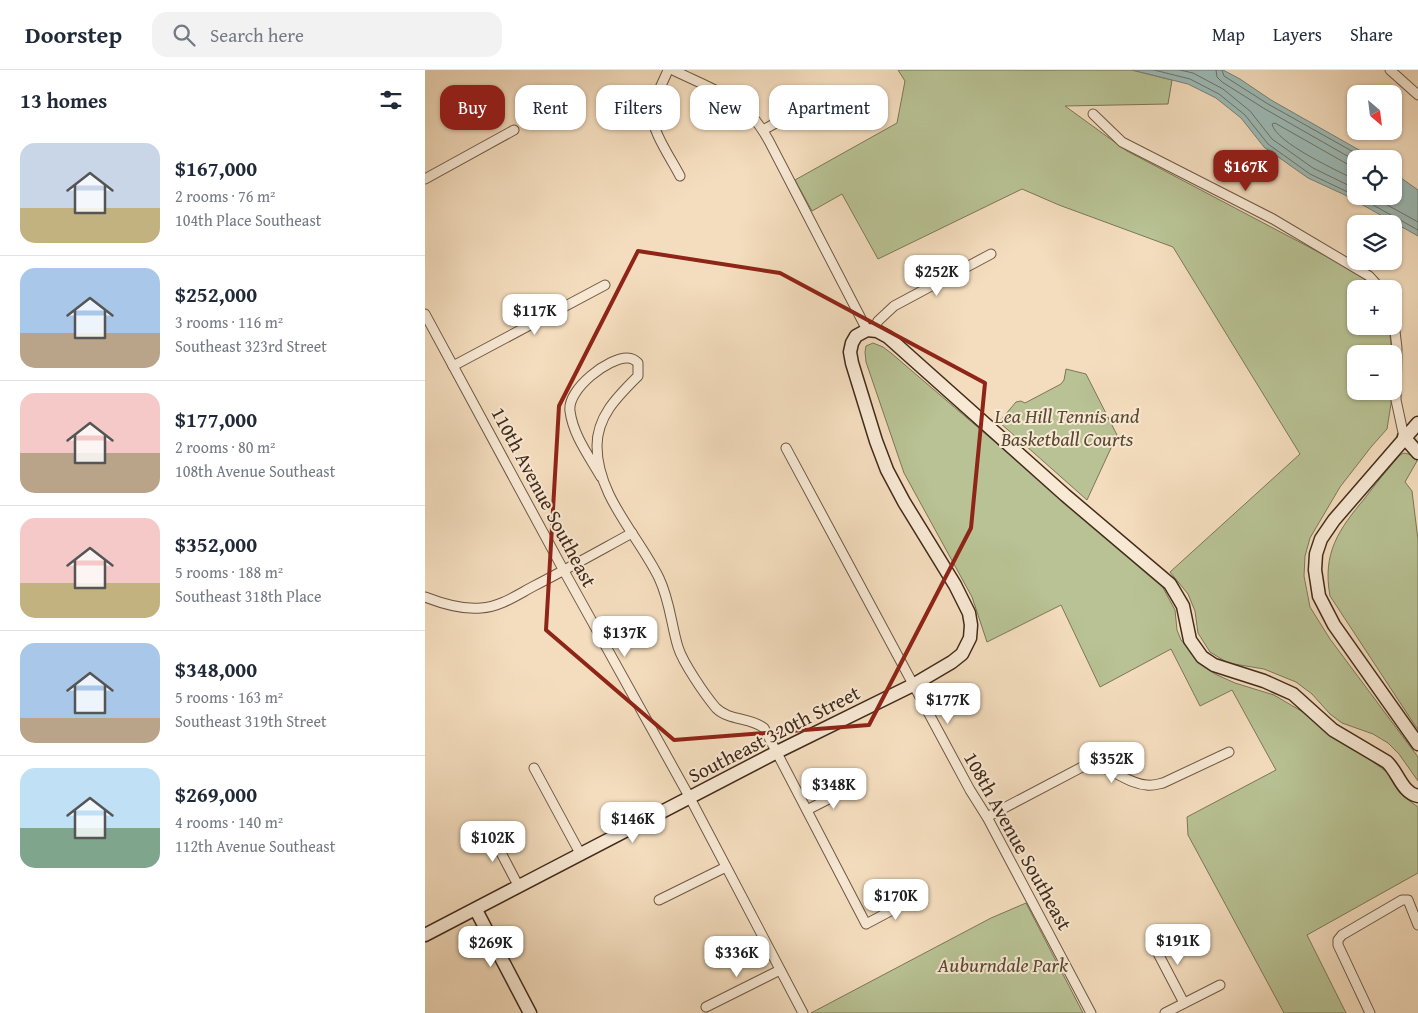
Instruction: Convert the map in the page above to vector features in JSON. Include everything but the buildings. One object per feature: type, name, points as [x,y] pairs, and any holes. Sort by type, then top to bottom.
[{"type":"street","points":[[668,70],[655,102],[652,115],[657,131],[680,176]]},
{"type":"street","points":[[673,70],[738,104],[750,114],[763,130],[870,331]]},
{"type":"street","points":[[1390,70],[1418,94]]},
{"type":"street","points":[[1093,114],[1122,142],[1273,219],[1373,280]]},
{"type":"street","points":[[763,130],[769,127]]},
{"type":"street","points":[[425,179],[514,130]]},
{"type":"street","points":[[870,331],[894,306],[991,254]]},
{"type":"street","points":[[453,366],[605,286]]},
{"type":"street","name":"110th Avenue Southeast","points":[[425,314],[563,571],[690,798],[803,1013]]},
{"type":"street","points":[[870,331],[882,333],[899,346],[1065,495],[1163,577],[1183,606],[1190,640],[1201,657],[1214,665],[1264,681],[1293,694],[1333,730],[1387,762],[1394,769],[1407,790],[1413,795],[1418,796]]},
{"type":"street","name":"Southeast 320th Street","points":[[426,933],[476,910],[777,752],[913,685],[958,658],[970,638],[971,619],[963,600],[895,486],[876,441],[855,375],[850,352],[852,343],[856,336],[870,331]]},
{"type":"street","points":[[1395,335],[1396,400],[1404,437],[1418,453]]},
{"type":"street","points":[[601,476],[597,445],[602,421],[619,395],[638,376],[637,363],[633,359],[626,357],[594,373],[577,389],[571,401],[570,410],[578,437],[632,533],[650,561],[667,598],[678,649],[687,666],[718,710],[733,717],[752,721],[764,728],[866,924],[915,898]]},
{"type":"street","points":[[1418,423],[1334,520],[1321,539],[1315,570],[1319,596],[1334,625],[1418,744]]},
{"type":"street","name":"108th Avenue Southeast","points":[[786,448],[970,790],[987,817],[1091,1013]]},
{"type":"street","points":[[425,597],[453,606],[480,609],[488,607],[507,601],[632,533]]},
{"type":"street","points":[[987,817],[1084,766],[1092,765],[1108,769],[1145,786],[1163,783],[1229,752]]},
{"type":"street","points":[[534,768],[581,855]]},
{"type":"street","points":[[807,810],[850,788]]},
{"type":"street","points":[[488,828],[519,887]]},
{"type":"street","points":[[659,900],[726,867]]},
{"type":"street","points":[[1370,1013],[1342,955],[1338,940],[1342,935],[1403,900],[1408,900],[1418,924]]},
{"type":"street","points":[[476,910],[530,1013]]},
{"type":"street","points":[[1151,940],[1184,1003]]},
{"type":"street","points":[[706,1007],[780,970]]},
{"type":"street","points":[[1165,1013],[1220,985]]},
{"type":"highlighted area","points":[[638,251],[780,273],[985,383],[971,528],[869,725],[674,740],[546,630],[559,406]]},
{"type":"green space","points":[[898,70],[1132,70],[1172,80],[1168,104],[1065,106],[1127,151],[1343,265],[1347,267],[1347,270],[1352,270],[1365,280],[1347,280],[1347,335],[1390,335],[1391,345],[1347,345],[1347,400],[1392,400],[1387,429],[1340,487],[1310,538],[1305,556],[1304,576],[1310,607],[1330,639],[1418,757],[1418,781],[1399,754],[1388,743],[1373,734],[1342,723],[1330,714],[1312,694],[1296,682],[1264,669],[1228,663],[1210,652],[1198,633],[1195,611],[1188,594],[1170,572],[1300,454],[1173,247],[1059,205],[1022,189],[878,259],[842,194],[812,211],[795,180],[884,130],[888,130],[888,128],[897,123],[905,81]]},
{"type":"green space","points":[[873,343],[891,353],[1161,584],[1175,610],[1177,630],[1181,640],[1207,668],[1215,674],[1235,683],[1274,695],[1308,715],[1387,772],[1403,796],[1418,807],[1418,873],[1307,935],[1346,1013],[1284,1013],[1188,835],[1187,817],[1276,770],[1232,690],[1200,706],[1171,649],[1100,687],[1061,605],[987,642],[972,597],[904,473],[866,362],[866,346]]},
{"type":"green space","name":"Lea Hill Tennis and Basketball Courts","points":[[1066,369],[1086,374],[1117,435],[1087,500],[999,422],[1016,402],[1021,401],[1025,403],[1061,384],[1064,380]]},
{"type":"green space","points":[[1404,453],[1412,455],[1417,461],[1405,482],[1412,491],[1418,540],[1418,730],[1330,596],[1328,581],[1328,567],[1331,554],[1340,531],[1378,481],[1400,455]]},
{"type":"green space","name":"Auburndale Park","points":[[1026,903],[1083,1013],[811,1013],[991,918]]},
{"type":"water","points":[[1132,70],[1223,70],[1240,79],[1271,100],[1359,150],[1347,150],[1347,196],[1308,178],[1264,147],[1241,118],[1216,98],[1188,84]]},
{"type":"water","points":[[1402,179],[1418,190],[1418,236],[1402,227],[1402,215],[1381,215],[1363,205],[1402,205]]}]
